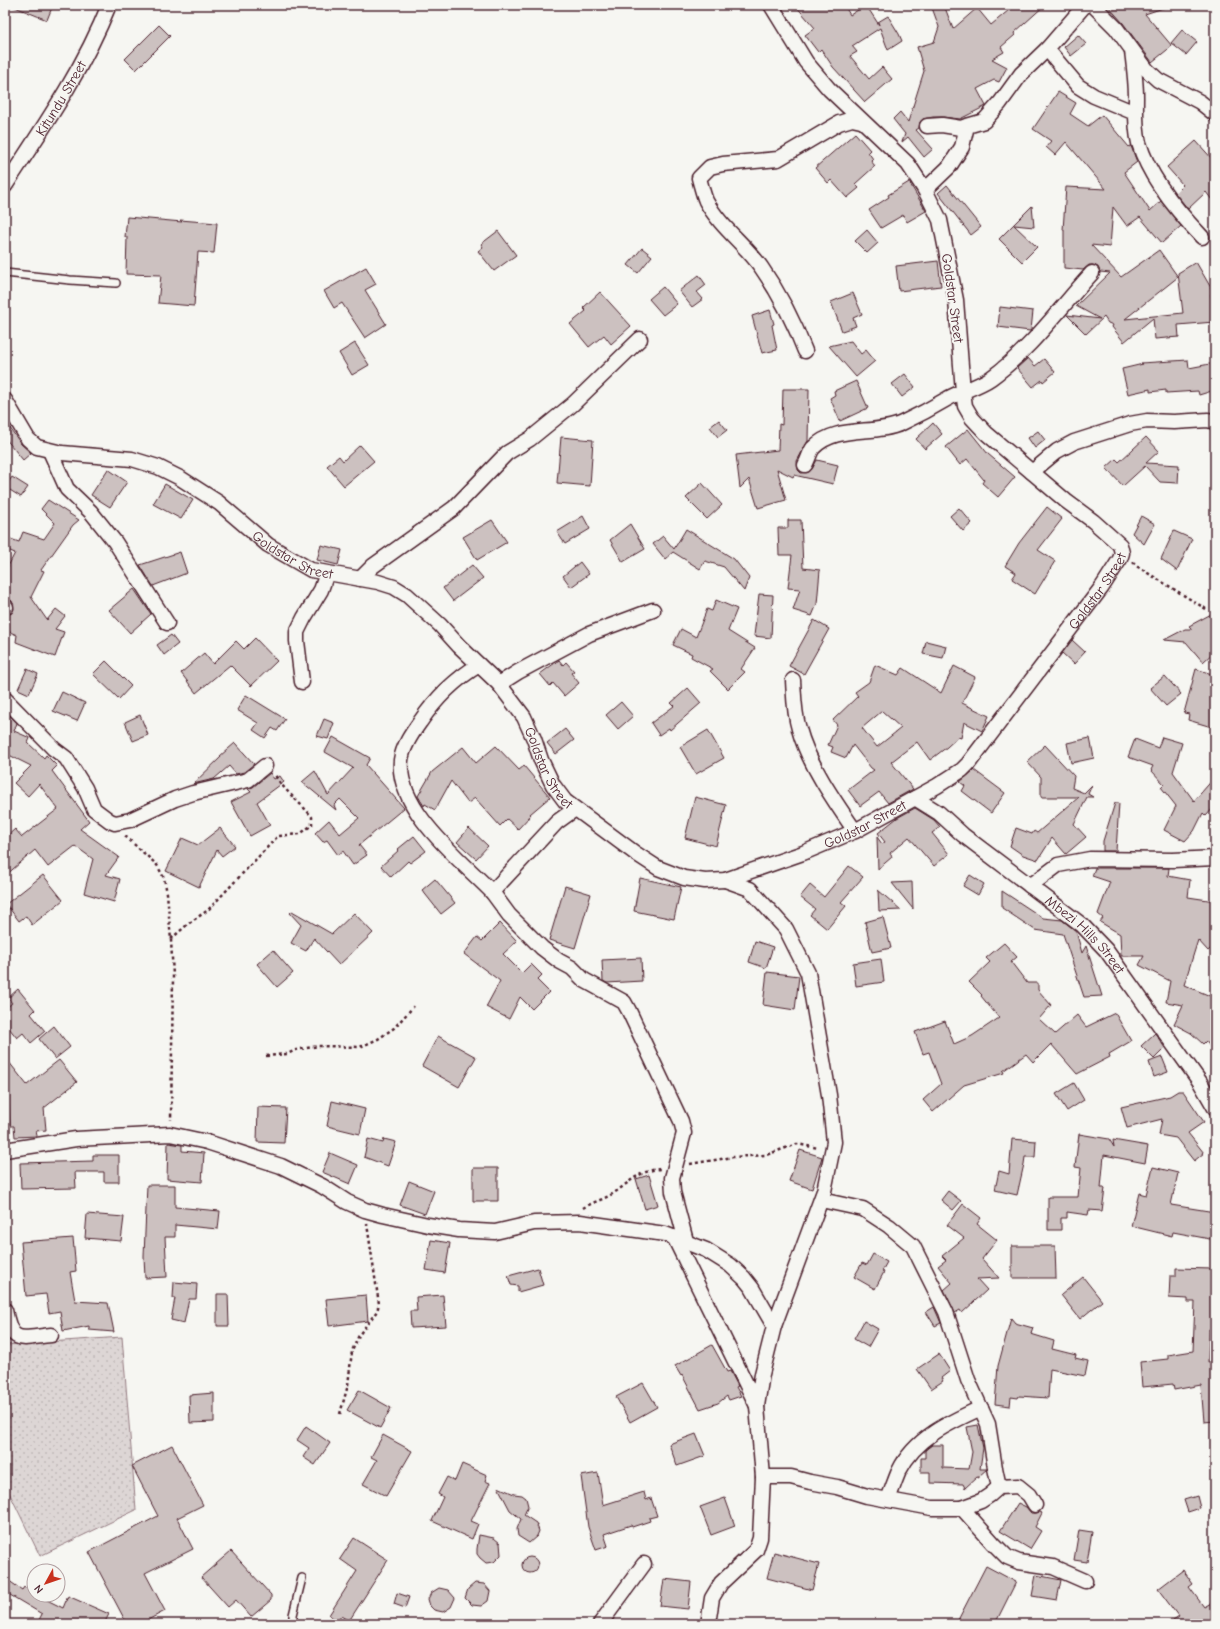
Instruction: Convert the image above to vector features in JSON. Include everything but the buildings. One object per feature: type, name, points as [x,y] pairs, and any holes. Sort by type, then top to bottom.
[{"type":"street","name":"Kitundu Street","points":[[5,186],[69,88],[109,5]]},
{"type":"street","name":"Goldstar Street","points":[[5,400],[28,439],[37,447],[62,453],[132,459],[158,467],[180,478],[219,503],[268,545],[310,570],[394,587],[407,595],[440,625],[499,684],[524,717],[534,739],[541,760],[553,785],[565,801],[614,839],[658,868],[684,878],[705,881],[725,880],[784,860],[855,831],[916,798],[962,770],[968,764],[1102,587],[1120,559],[1122,552],[1120,544],[986,433],[972,418],[965,406],[956,300],[940,220],[925,190],[908,164],[829,89],[806,62],[771,5]]},
{"type":"street","points":[[927,126],[942,125],[961,128],[984,121],[1000,103],[1021,74],[1047,49],[1085,5]]},
{"type":"street","points":[[1093,5],[1116,28],[1147,70],[1158,80],[1200,102],[1215,114]]},
{"type":"street","points":[[1047,49],[1078,86],[1094,96],[1135,113]]},
{"type":"street","points":[[1132,51],[1135,80],[1135,113],[1139,143],[1148,163],[1170,199],[1202,237]]},
{"type":"street","points":[[805,351],[798,331],[761,266],[720,221],[710,207],[706,201],[699,178],[710,167],[723,164],[778,160],[840,123],[852,119],[862,121]]},
{"type":"street","points":[[925,190],[949,167],[962,147],[967,126]]},
{"type":"street","points":[[805,465],[812,449],[830,437],[835,435],[891,428],[910,420],[990,378],[1012,360],[1092,274]]},
{"type":"street","points":[[360,579],[373,566],[454,508],[507,453],[530,439],[573,404],[640,339]]},
{"type":"street","points":[[1032,472],[1058,451],[1074,442],[1130,424],[1146,421],[1174,422],[1208,420],[1215,422]]},
{"type":"street","points":[[50,450],[67,489],[91,512],[115,542],[167,622]]},
{"type":"street","points":[[302,682],[297,641],[298,632],[304,618],[321,590],[327,573]]},
{"type":"street","points":[[499,684],[518,672],[589,634],[653,610]]},
{"type":"street","points":[[479,665],[452,683],[428,709],[406,743],[401,760],[402,772],[408,795],[413,806],[442,844],[492,892],[518,924],[542,948],[559,961],[572,968],[584,980],[624,1002],[630,1011],[684,1133],[672,1178],[680,1239],[757,1406]]},
{"type":"street","points":[[793,680],[795,707],[799,729],[806,750],[839,808],[855,831]]},
{"type":"street","points":[[5,699],[54,749],[66,758],[85,788],[94,809],[115,823],[130,820],[175,799],[193,793],[248,780],[265,766]]},
{"type":"street","name":"Mbezi Hills Street","points":[[916,798],[939,813],[963,835],[1082,925],[1106,950],[1192,1070],[1215,1108]]},
{"type":"street","points":[[492,892],[557,822],[575,809]]},
{"type":"street","points":[[1030,886],[1058,865],[1090,859],[1173,860],[1215,858]]},
{"type":"street","points":[[708,1624],[712,1598],[721,1583],[756,1550],[760,1538],[763,1477],[757,1406],[762,1374],[774,1326],[821,1200],[834,1142],[829,1095],[808,973],[786,929],[750,889],[725,880]]},
{"type":"street","points":[[5,1150],[76,1139],[170,1134],[207,1142],[281,1166],[322,1186],[347,1202],[365,1210],[383,1215],[459,1230],[495,1232],[534,1223],[580,1222],[652,1231],[680,1239],[706,1250],[730,1265],[752,1288],[774,1326]]},
{"type":"street","points":[[821,1200],[863,1209],[889,1226],[913,1246],[946,1312],[968,1380],[988,1424],[999,1486]]},
{"type":"street","points":[[5,1310],[8,1325],[12,1334],[18,1338],[51,1335]]},
{"type":"street","points":[[888,1499],[900,1470],[914,1449],[932,1434],[956,1419],[981,1408]]},
{"type":"street","points":[[763,1477],[791,1476],[867,1496],[932,1508],[962,1508],[990,1496],[999,1486],[1018,1486],[1029,1495],[1035,1505]]},
{"type":"street","points":[[962,1508],[1007,1557],[1019,1562],[1053,1567],[1084,1582]]},
{"type":"street","points":[[600,1624],[644,1564]]},
{"type":"lane","points":[[5,272],[70,280],[116,283]]},
{"type":"lane","points":[[293,1624],[293,1615],[302,1578]]},
{"type":"path","points":[[1122,552],[1138,567],[1206,609]]},
{"type":"path","points":[[171,940],[188,924],[208,910],[278,836],[300,834],[312,825],[312,817],[280,783],[275,775],[265,766]]},
{"type":"path","points":[[115,823],[125,835],[157,865],[164,878],[171,940],[173,976],[170,1134]]},
{"type":"path","points":[[266,1056],[287,1054],[296,1050],[318,1046],[360,1047],[378,1039],[394,1028],[414,1006]]},
{"type":"path","points":[[580,1210],[609,1196],[630,1180],[644,1172],[655,1169],[676,1167],[733,1157],[766,1155],[797,1144],[819,1148],[830,1159]]},
{"type":"path","points":[[340,1414],[348,1385],[352,1351],[359,1335],[377,1310],[379,1304],[365,1210]]},
{"type":"shaded area","points":[[122,1337],[136,1510],[40,1556],[5,1484],[5,1345]]}]
